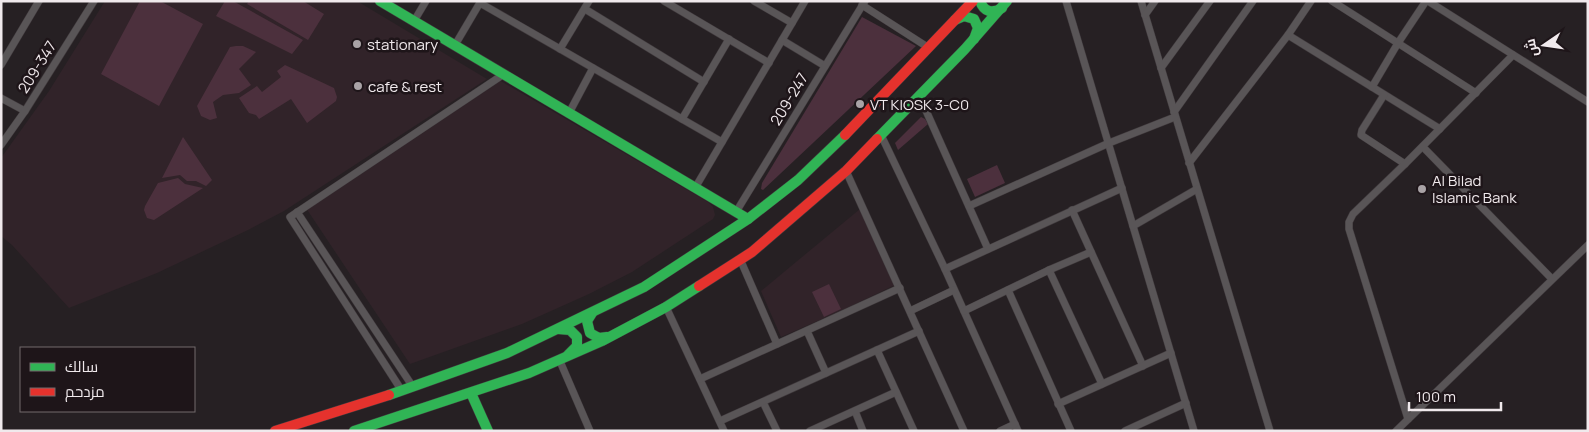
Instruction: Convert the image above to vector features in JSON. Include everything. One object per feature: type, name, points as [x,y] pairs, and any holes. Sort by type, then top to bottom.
[{"type":"main road","points":[[380,1],[748,219]]},
{"type":"main road","points":[[275,431],[408,389],[507,353],[644,287],[748,219],[798,180],[847,133],[973,1]]},
{"type":"main road","points":[[980,1],[983,8],[990,12],[996,12],[1005,5]]},
{"type":"main road","points":[[354,431],[529,373],[610,336],[666,307],[752,252],[846,171],[1005,5]]},
{"type":"main road","points":[[954,21],[964,16],[974,19],[978,28],[974,39]]},
{"type":"main road","points":[[592,313],[587,321],[587,329],[590,334],[599,339],[610,336]]},
{"type":"main road","points":[[558,329],[568,328],[572,330],[577,338],[575,350],[564,357]]},
{"type":"main road","points":[[471,393],[488,431]]},
{"type":"street","points":[[1,65],[39,1]]},
{"type":"street","name":"209-347","points":[[1,145],[25,112],[94,1]]},
{"type":"street","points":[[414,21],[426,1]]},
{"type":"street","points":[[560,49],[589,1]]},
{"type":"street","points":[[664,1],[769,62]]},
{"type":"street","points":[[754,1],[792,23]]},
{"type":"street","points":[[695,188],[805,1]]},
{"type":"street","points":[[1066,1],[1194,431]]},
{"type":"street","points":[[1141,1],[1270,431]]},
{"type":"street","points":[[1145,15],[1155,1]]},
{"type":"street","points":[[1161,68],[1210,1]]},
{"type":"street","points":[[969,206],[1108,142],[1175,114],[1253,1]]},
{"type":"street","points":[[1189,164],[1288,35],[1311,1]]},
{"type":"street","points":[[1332,1],[1476,93]]},
{"type":"street","points":[[1372,87],[1398,43],[1427,1],[1588,102]]},
{"type":"street","points":[[455,45],[480,2],[722,142]]},
{"type":"street","points":[[863,3],[929,48]]},
{"type":"street","name":"209-247","points":[[736,212],[863,3]]},
{"type":"street","points":[[584,9],[704,82]]},
{"type":"street","points":[[1288,35],[1440,129]]},
{"type":"street","points":[[682,119],[729,39]]},
{"type":"street","points":[[782,40],[825,66]]},
{"type":"street","points":[[1408,419],[1348,225],[1354,214],[1513,56]]},
{"type":"street","points":[[568,113],[593,68]]},
{"type":"street","points":[[408,389],[290,217],[504,74]]},
{"type":"street","points":[[919,95],[988,248]]},
{"type":"street","points":[[1384,95],[1362,130],[1361,135],[1405,164]]},
{"type":"street","points":[[1,98],[25,112]]},
{"type":"street","points":[[881,135],[945,269],[1016,427],[1000,431]]},
{"type":"street","points":[[1422,147],[1552,279]]},
{"type":"street","points":[[846,171],[964,431]]},
{"type":"street","points":[[945,269],[1122,188]]},
{"type":"street","points":[[1133,226],[1197,189]]},
{"type":"street","points":[[1072,210],[1143,366]]},
{"type":"street","points":[[298,212],[408,389]]},
{"type":"street","points":[[1396,431],[1588,245]]},
{"type":"street","points":[[964,311],[1091,252]]},
{"type":"street","points":[[740,259],[777,344]]},
{"type":"street","points":[[1049,270],[1102,384]]},
{"type":"street","points":[[700,379],[900,288]]},
{"type":"street","points":[[910,311],[954,290]]},
{"type":"street","points":[[1008,290],[1071,431]]},
{"type":"street","points":[[666,307],[724,431]]},
{"type":"street","points":[[807,331],[826,373]]},
{"type":"street","points":[[720,421],[919,331]]},
{"type":"street","points":[[877,350],[914,431]]},
{"type":"street","points":[[1058,404],[1171,353]]},
{"type":"street","points":[[564,357],[590,431]]},
{"type":"street","points":[[810,431],[896,392]]},
{"type":"street","points":[[763,402],[776,431]]},
{"type":"street","points":[[1126,430],[1186,403]]},
{"type":"street","points":[[855,411],[863,431]]},
{"type":"shaded area","points":[[105,1],[357,1],[487,79],[284,211],[157,273],[69,308],[12,245],[1,236],[1,158],[49,91]]},
{"type":"shaded area","points":[[140,1],[160,1],[203,24],[159,106],[101,74]]},
{"type":"shaded area","points":[[225,1],[233,1],[303,40],[292,54],[216,16]]},
{"type":"shaded area","points":[[249,1],[303,1],[324,14],[308,40],[247,4]]},
{"type":"shaded area","points":[[862,17],[916,46],[763,190],[761,189],[762,183]]},
{"type":"shaded area","points":[[243,46],[256,52],[239,69],[251,85],[239,93],[223,95],[213,102],[217,118],[210,120],[201,116],[197,106],[230,47]]},
{"type":"shaded area","points":[[285,65],[334,88],[337,97],[336,101],[307,123],[291,99],[259,119],[256,115],[249,113],[239,98],[257,86],[262,92],[281,77],[277,71]]},
{"type":"shaded area","points":[[499,80],[708,202],[713,207],[715,215],[713,219],[632,272],[589,294],[522,324],[410,364],[306,208]]},
{"type":"shaded area","points":[[921,117],[928,124],[898,150],[895,143]]},
{"type":"shaded area","points":[[183,137],[212,180],[206,186],[196,181],[187,181],[180,175],[162,178]]},
{"type":"shaded area","points":[[997,165],[1005,183],[975,197],[967,179]]},
{"type":"shaded area","points":[[178,178],[185,184],[203,188],[154,220],[147,218],[144,210],[145,206],[158,183]]},
{"type":"shaded area","points":[[860,209],[895,285],[781,337],[761,291]]},
{"type":"shaded area","points":[[829,284],[841,309],[824,317],[812,292]]},
{"type":"traffic: fast","points":[[380,1],[748,219]]},
{"type":"traffic: fast","points":[[980,1],[984,8],[989,11],[1002,8]]},
{"type":"traffic: fast","points":[[877,139],[965,49],[1007,1]]},
{"type":"traffic: fast","points":[[955,20],[964,16],[974,19],[978,28],[974,39]]},
{"type":"traffic: fast","points":[[389,395],[507,353],[644,287],[748,219],[798,180],[845,135]]},
{"type":"traffic: fast","points":[[354,431],[529,373],[602,341],[666,307],[699,286]]},
{"type":"traffic: fast","points":[[592,313],[587,321],[590,333],[599,338],[607,337]]},
{"type":"traffic: fast","points":[[558,329],[570,330],[577,337],[577,346],[568,355]]},
{"type":"traffic: fast","points":[[471,393],[488,431]]},
{"type":"traffic: jam","points":[[845,135],[973,1]]},
{"type":"traffic: jam","points":[[699,286],[752,252],[846,171],[877,139]]},
{"type":"traffic: jam","points":[[275,431],[389,395]]},
{"type":"place","name":"stationary","points":[[357,44]]},
{"type":"place","name":"cafe & rest","points":[[358,86]]},
{"type":"place","name":"VT KIOSK 3-C0","points":[[860,104]]},
{"type":"place","name":"Al Bilad Islamic Bank","points":[[1422,189]]}]
